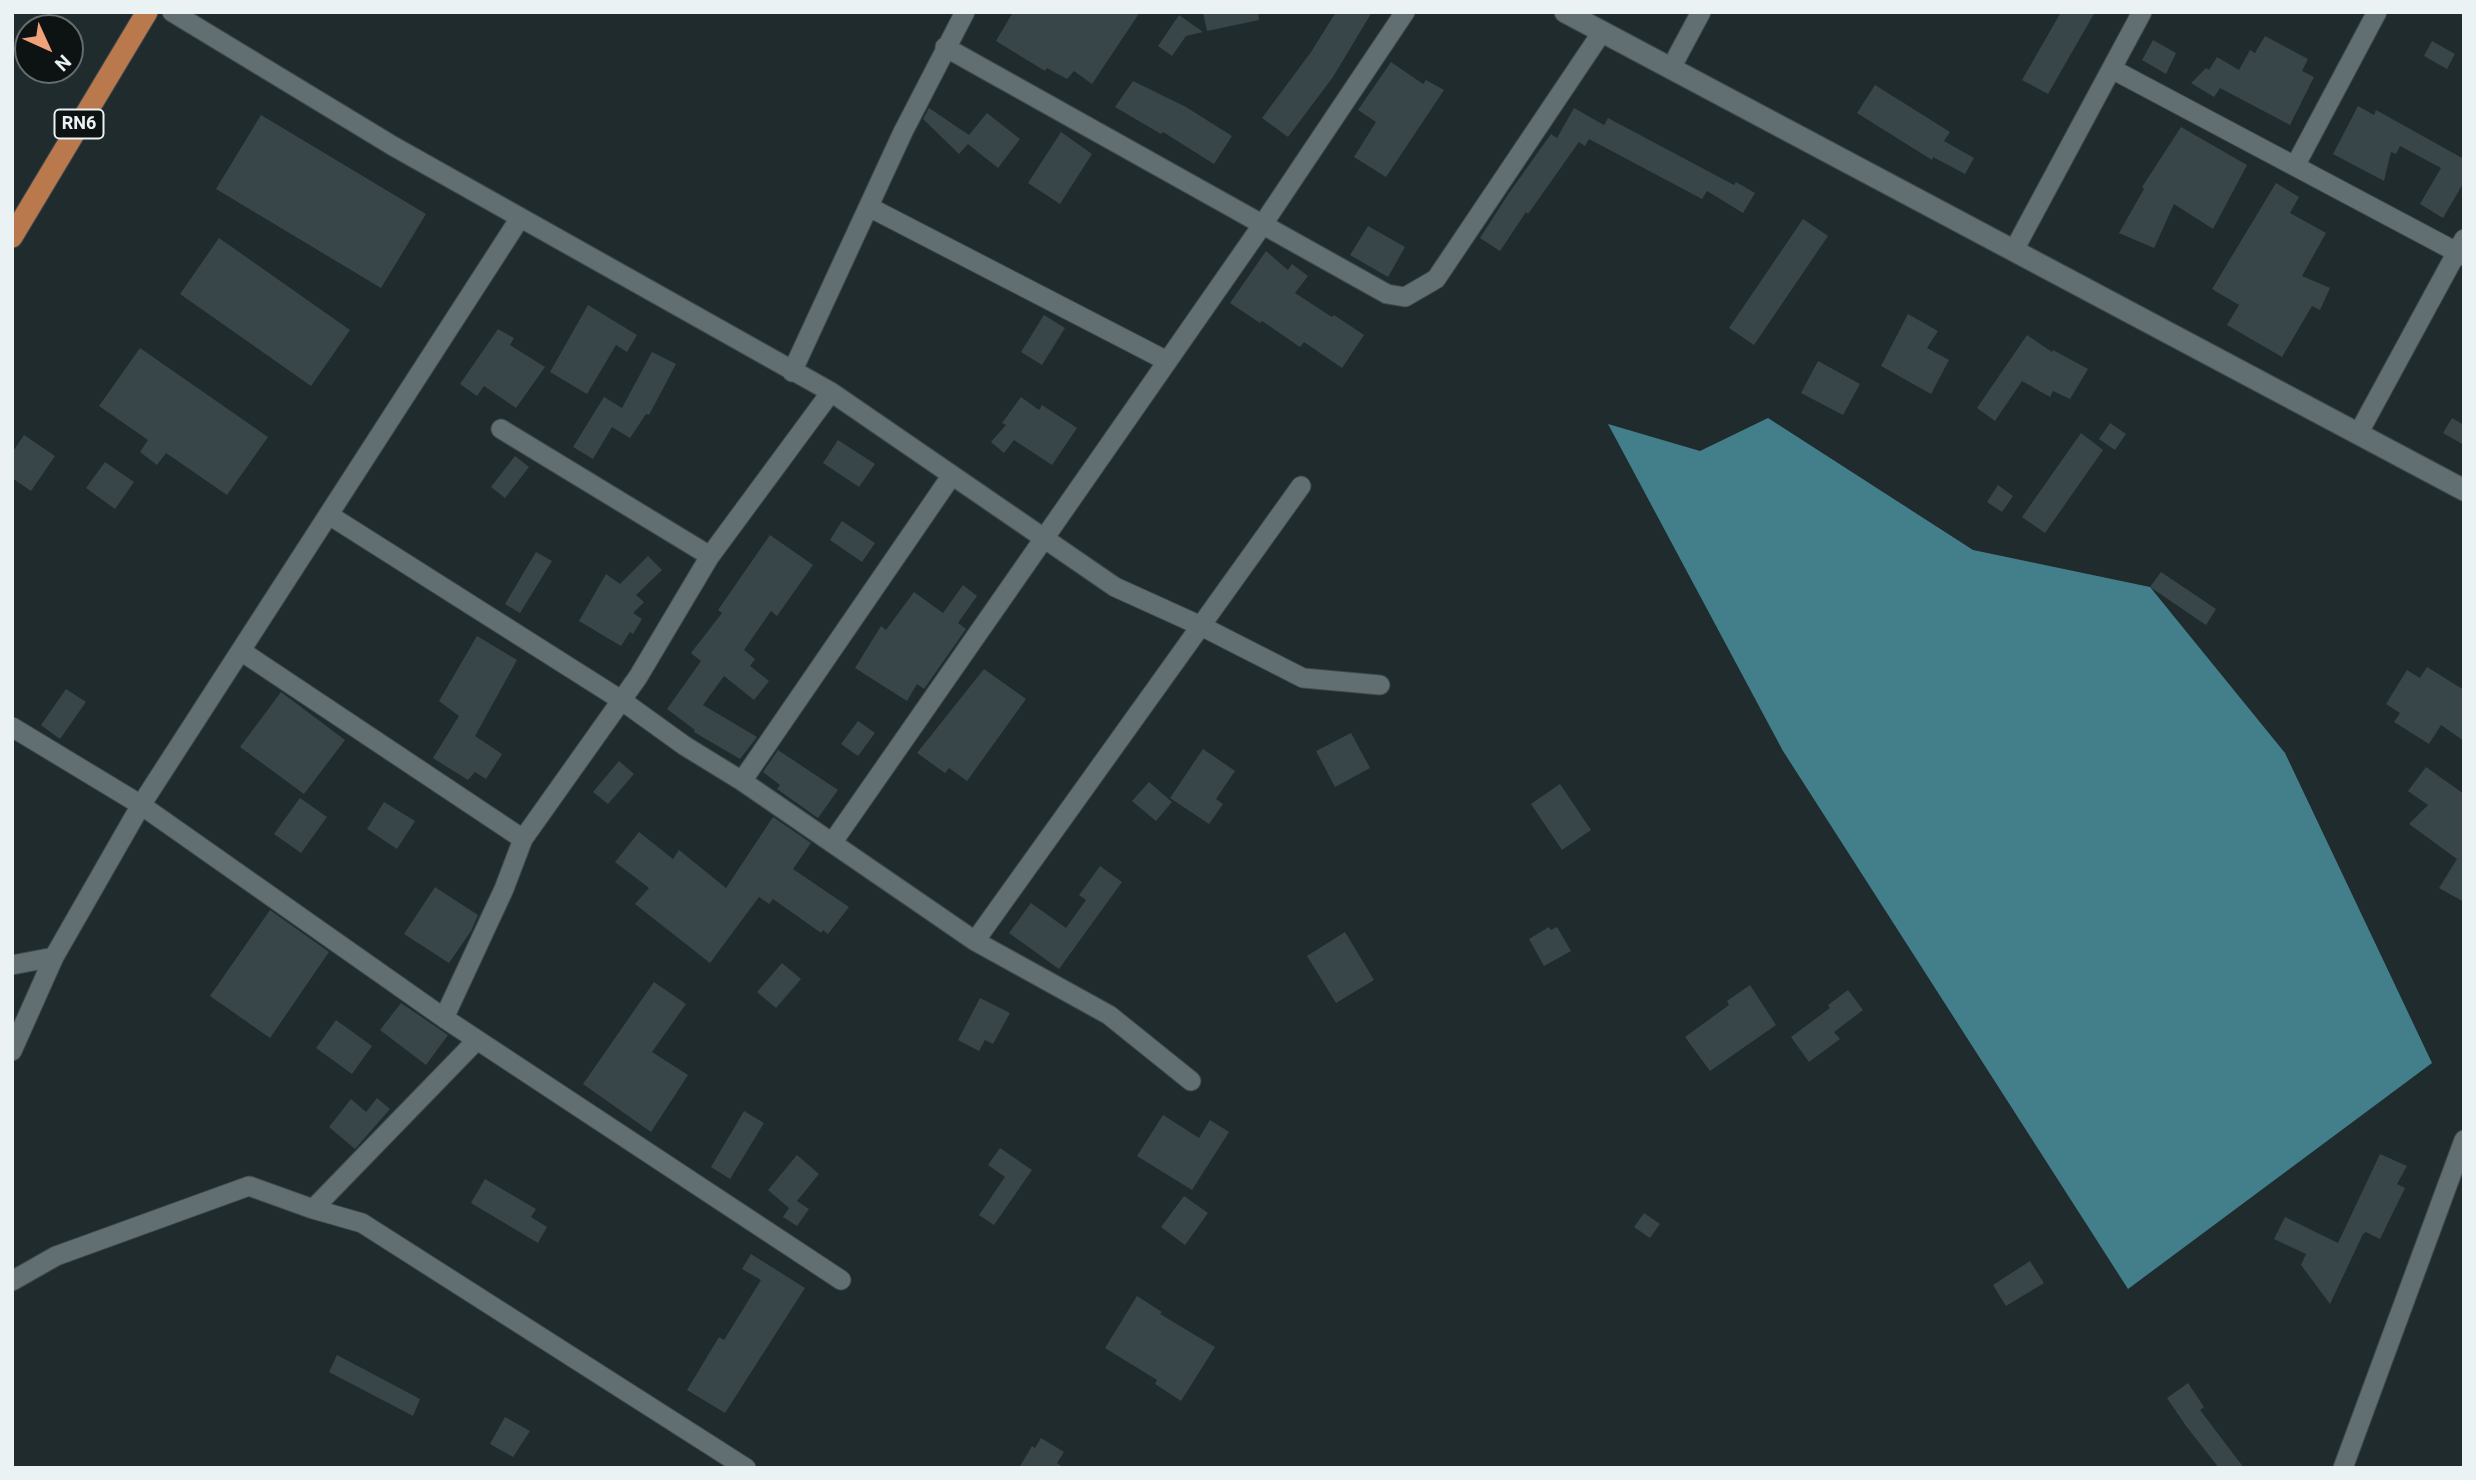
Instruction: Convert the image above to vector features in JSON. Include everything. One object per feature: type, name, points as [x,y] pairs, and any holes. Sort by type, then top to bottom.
[{"type":"main road","name":"RN6","points":[[12,237],[147,12]]},
{"type":"street","points":[[172,12],[393,146],[831,392],[1115,587],[1201,626],[1304,678],[1380,685]]},
{"type":"street","points":[[792,372],[945,47],[965,12]]},
{"type":"street","points":[[832,843],[1263,224],[1405,12]]},
{"type":"street","points":[[1565,12],[2464,490]]},
{"type":"street","points":[[1671,68],[1701,12]]},
{"type":"street","points":[[2014,250],[2142,12]]},
{"type":"street","points":[[2295,166],[2377,12]]},
{"type":"street","points":[[945,47],[1387,294],[1405,297],[1436,279],[1602,32]]},
{"type":"street","points":[[2112,69],[2295,166],[2461,249],[2358,434]]},
{"type":"street","points":[[869,207],[1167,361]]},
{"type":"street","points":[[12,1051],[54,957],[141,805],[520,218]]},
{"type":"street","points":[[444,1018],[504,889],[523,839],[638,677],[710,556],[831,392]]},
{"type":"street","points":[[501,429],[710,556]]},
{"type":"street","points":[[742,781],[952,475]]},
{"type":"street","points":[[975,941],[1301,486]]},
{"type":"street","points":[[329,515],[621,700],[975,941],[1109,1015],[1191,1081]]},
{"type":"street","points":[[241,651],[523,839]]},
{"type":"street","points":[[12,727],[141,805],[444,1018],[841,1280]]},
{"type":"street","points":[[12,965],[54,957]]},
{"type":"street","points":[[313,1209],[477,1040]]},
{"type":"street","points":[[2343,1468],[2464,1140]]},
{"type":"street","points":[[12,1281],[56,1256],[249,1186],[362,1223],[746,1468]]},
{"type":"water","points":[[1768,418],[1973,550],[2150,587],[2285,753],[2432,1063],[2128,1289],[1783,751],[1608,424],[1700,451]]},
{"type":"building","points":[[1013,12],[1140,12],[1092,84],[1074,71],[1067,79],[1047,68],[1045,71],[996,41]]},
{"type":"building","points":[[1203,12],[1258,12],[1259,20],[1207,31]]},
{"type":"building","points":[[1336,12],[1372,12],[1333,77],[1288,137],[1262,118],[1311,52]]},
{"type":"building","points":[[2061,12],[2095,12],[2048,94],[2022,80]]},
{"type":"building","points":[[1179,15],[1203,32],[1186,36],[1172,56],[1158,46]]},
{"type":"building","points":[[2265,36],[2308,59],[2302,71],[2314,77],[2290,125],[2220,88],[2214,97],[2191,83],[2206,68],[2209,70],[2217,57],[2239,70],[2250,50],[2255,53]]},
{"type":"building","points":[[2153,40],[2176,53],[2166,74],[2142,60]]},
{"type":"building","points":[[2432,41],[2455,54],[2447,69],[2424,56]]},
{"type":"building","points":[[1391,62],[1423,84],[1426,80],[1444,90],[1386,177],[1354,157],[1376,122],[1358,110]]},
{"type":"building","points":[[1133,81],[1186,107],[1232,136],[1214,164],[1163,132],[1161,134],[1115,107]]},
{"type":"building","points":[[1875,85],[1950,132],[1944,141],[1974,158],[1965,174],[1933,157],[1932,160],[1857,113]]},
{"type":"building","points":[[2358,106],[2374,115],[2376,110],[2464,159],[2464,182],[2443,218],[2420,204],[2441,168],[2400,146],[2396,154],[2391,152],[2384,181],[2333,154]]},
{"type":"building","points":[[929,108],[969,135],[987,113],[1020,139],[998,168],[968,144],[959,154],[923,119]]},
{"type":"building","points":[[1574,108],[1604,125],[1608,118],[1734,185],[1736,182],[1755,193],[1743,213],[1707,191],[1702,199],[1589,139],[1585,146],[1579,142],[1500,251],[1480,238],[1551,134],[1557,138]]},
{"type":"building","points":[[261,115],[426,214],[381,288],[216,189]]},
{"type":"building","points":[[2181,127],[2247,165],[2213,229],[2174,204],[2154,248],[2119,233],[2144,189],[2142,187]]},
{"type":"building","points":[[1061,132],[1092,154],[1060,204],[1028,183]]},
{"type":"building","points":[[2276,183],[2299,197],[2290,213],[2326,233],[2302,276],[2330,288],[2320,310],[2312,306],[2282,357],[2227,325],[2239,305],[2212,289]]},
{"type":"building","points":[[1803,219],[1828,236],[1754,345],[1729,328]]},
{"type":"building","points":[[1368,226],[1405,247],[1388,277],[1350,255]]},
{"type":"building","points":[[219,238],[350,330],[311,386],[180,294]]},
{"type":"building","points":[[1266,251],[1288,270],[1292,264],[1308,276],[1295,293],[1364,335],[1342,368],[1304,342],[1300,347],[1230,303]]},
{"type":"building","points":[[588,305],[637,335],[627,352],[616,345],[587,394],[550,372]]},
{"type":"building","points":[[1908,314],[1938,331],[1927,348],[1949,360],[1931,394],[1881,366]]},
{"type":"building","points":[[1044,315],[1065,328],[1042,365],[1021,352]]},
{"type":"building","points":[[498,329],[514,338],[510,345],[545,367],[516,408],[484,386],[477,396],[460,384]]},
{"type":"building","points":[[2027,335],[2052,352],[2053,350],[2088,369],[2070,399],[2053,391],[2050,397],[2022,381],[1995,421],[1977,408]]},
{"type":"building","points":[[140,348],[268,437],[227,495],[166,453],[157,465],[140,452],[148,440],[99,406]]},
{"type":"building","points":[[652,352],[676,364],[649,415],[646,414],[630,438],[612,427],[593,459],[573,447],[604,397],[622,408]]},
{"type":"building","points":[[1818,361],[1860,384],[1843,415],[1801,393]]},
{"type":"building","points":[[1021,397],[1039,410],[1042,405],[1077,428],[1052,465],[1014,440],[1004,453],[991,442],[1006,425],[1002,423]]},
{"type":"building","points":[[2452,418],[2464,425],[2464,445],[2443,433]]},
{"type":"building","points":[[2110,423],[2126,434],[2115,450],[2099,439]]},
{"type":"building","points":[[2081,433],[2103,450],[2045,533],[2022,517]]},
{"type":"building","points":[[24,435],[55,456],[31,491],[12,478],[12,453]]},
{"type":"building","points":[[838,440],[875,464],[859,487],[823,463]]},
{"type":"building","points":[[515,456],[529,467],[505,498],[491,487]]},
{"type":"building","points":[[105,462],[134,482],[115,509],[86,488]]},
{"type":"building","points":[[1998,485],[2013,496],[2002,512],[1987,502]]},
{"type":"building","points":[[842,521],[875,543],[862,562],[830,540]]},
{"type":"building","points":[[770,535],[813,565],[777,616],[771,611],[744,650],[755,659],[750,666],[769,681],[754,700],[724,676],[703,705],[757,737],[740,759],[694,732],[695,730],[667,709],[701,661],[691,653],[722,613],[718,610]]},
{"type":"building","points":[[536,552],[552,561],[520,613],[505,604]]},
{"type":"building","points":[[648,556],[662,570],[636,595],[644,602],[633,613],[642,619],[633,634],[630,632],[621,646],[579,621],[606,574],[620,584]]},
{"type":"building","points":[[2161,572],[2216,609],[2206,625],[2150,587]]},
{"type":"building","points":[[963,585],[977,596],[958,623],[966,629],[924,689],[917,684],[907,701],[855,668],[881,626],[886,630],[914,592],[943,613]]},
{"type":"building","points":[[477,636],[517,660],[475,736],[502,754],[486,779],[475,772],[468,780],[433,758],[459,716],[439,701]]},
{"type":"building","points":[[2427,667],[2464,690],[2464,741],[2441,725],[2429,744],[2394,722],[2400,713],[2386,704],[2407,670],[2420,678]]},
{"type":"building","points":[[984,669],[1026,699],[967,781],[949,768],[945,773],[917,753]]},
{"type":"building","points":[[66,689],[86,702],[60,739],[41,725]]},
{"type":"building","points":[[281,692],[345,740],[304,794],[240,747]]},
{"type":"building","points":[[858,721],[875,733],[858,756],[841,744]]},
{"type":"building","points":[[1351,733],[1370,768],[1335,787],[1316,751]]},
{"type":"building","points":[[1203,749],[1235,771],[1216,799],[1223,804],[1209,824],[1170,798]]},
{"type":"building","points":[[778,750],[838,790],[818,818],[777,789],[780,785],[763,772]]},
{"type":"building","points":[[619,761],[634,774],[608,804],[593,792]]},
{"type":"building","points":[[2426,767],[2464,794],[2464,902],[2439,888],[2457,859],[2409,824],[2428,805],[2408,791]]},
{"type":"building","points":[[1149,782],[1172,802],[1156,821],[1132,801]]},
{"type":"building","points":[[1560,784],[1591,830],[1562,850],[1531,804]]},
{"type":"building","points":[[300,798],[327,817],[301,853],[274,834]]},
{"type":"building","points":[[384,802],[415,821],[397,849],[367,829]]},
{"type":"building","points":[[773,817],[811,843],[793,869],[849,907],[828,934],[823,930],[821,933],[773,899],[769,904],[759,897],[710,963],[635,904],[649,888],[615,862],[639,832],[673,859],[679,850],[726,888]]},
{"type":"building","points":[[1100,866],[1122,882],[1059,969],[1009,933],[1031,903],[1066,928],[1086,900],[1079,895]]},
{"type":"building","points":[[435,887],[478,915],[471,931],[449,963],[404,934]]},
{"type":"building","points":[[270,910],[329,952],[270,1038],[210,996]]},
{"type":"building","points":[[1549,927],[1551,930],[1557,927],[1571,951],[1544,966],[1529,939]]},
{"type":"building","points":[[1345,932],[1374,980],[1336,1003],[1307,956]]},
{"type":"building","points":[[782,963],[801,979],[776,1008],[757,992]]},
{"type":"building","points":[[654,982],[686,1004],[652,1052],[688,1075],[651,1132],[583,1084]]},
{"type":"building","points":[[1750,985],[1776,1025],[1710,1071],[1685,1037],[1729,1005],[1727,1001]]},
{"type":"building","points":[[1848,990],[1863,1010],[1834,1032],[1840,1039],[1809,1062],[1791,1037],[1830,1008],[1828,1005]]},
{"type":"building","points":[[980,998],[1010,1013],[993,1044],[985,1040],[979,1051],[958,1040]]},
{"type":"building","points":[[401,1003],[448,1035],[426,1065],[380,1030]]},
{"type":"building","points":[[336,1020],[372,1046],[352,1074],[316,1048]]},
{"type":"building","points":[[377,1098],[390,1109],[355,1149],[329,1127],[351,1099],[366,1112]]},
{"type":"building","points":[[744,1111],[764,1123],[730,1179],[711,1167]]},
{"type":"building","points":[[1163,1115],[1199,1138],[1210,1120],[1229,1132],[1192,1190],[1137,1156]]},
{"type":"building","points":[[1000,1148],[1032,1170],[994,1225],[979,1215],[1005,1177],[988,1165]]},
{"type":"building","points":[[2380,1154],[2407,1166],[2397,1184],[2405,1188],[2380,1239],[2366,1232],[2363,1234],[2330,1304],[2301,1265],[2306,1254],[2274,1239],[2285,1217],[2338,1243]]},
{"type":"building","points":[[797,1155],[819,1174],[797,1201],[809,1209],[797,1226],[783,1217],[789,1208],[768,1190]]},
{"type":"building","points":[[485,1179],[536,1209],[531,1217],[547,1227],[538,1243],[471,1203]]},
{"type":"building","points":[[1184,1196],[1208,1213],[1185,1245],[1161,1227]]},
{"type":"building","points":[[1644,1213],[1660,1224],[1650,1238],[1634,1227]]},
{"type":"building","points":[[751,1254],[805,1288],[725,1413],[687,1390],[719,1337],[724,1340],[761,1280],[742,1269]]},
{"type":"building","points":[[2030,1261],[2044,1283],[2006,1306],[1993,1285]]},
{"type":"building","points":[[1137,1296],[1162,1312],[1160,1314],[1215,1347],[1181,1401],[1155,1384],[1157,1380],[1105,1348]]},
{"type":"building","points":[[337,1355],[420,1399],[413,1416],[329,1372]]},
{"type":"building","points":[[2188,1383],[2204,1407],[2200,1410],[2244,1468],[2219,1468],[2167,1398]]},
{"type":"building","points":[[505,1417],[530,1431],[513,1457],[490,1444]]},
{"type":"building","points":[[1041,1438],[1064,1452],[1057,1463],[1064,1468],[1019,1468],[1032,1446],[1035,1448]]}]
